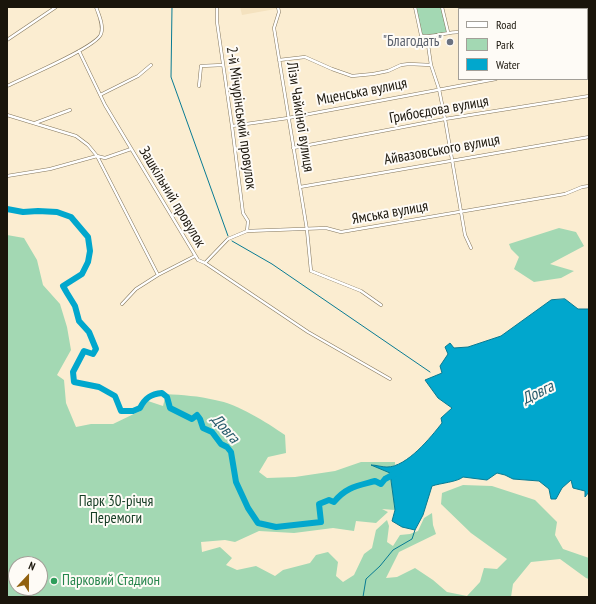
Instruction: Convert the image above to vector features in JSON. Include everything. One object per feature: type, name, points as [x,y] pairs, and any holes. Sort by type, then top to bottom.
[{"type":"street","points":[[7,40],[56,7]]},
{"type":"street","points":[[7,86],[79,51],[99,39],[102,33],[102,28],[96,7]]},
{"type":"street","name":"2-й Мічурінський провулок","points":[[217,7],[217,22],[243,213],[248,221],[247,231]]},
{"type":"street","name":"Лізи Чайкіної вулиця","points":[[278,7],[279,12],[274,28],[307,230],[311,271],[361,291],[381,306]]},
{"type":"street","points":[[415,7],[421,35]]},
{"type":"street","points":[[442,7],[448,32]]},
{"type":"street","points":[[421,35],[432,36],[448,32],[458,32]]},
{"type":"street","points":[[421,35],[427,38],[431,65],[439,89],[446,119],[465,235],[471,248]]},
{"type":"street","name":"Зашкільний провулок","points":[[79,51],[100,96],[198,260],[205,263],[308,332],[390,379]]},
{"type":"street","points":[[279,60],[305,56],[332,69],[352,76],[373,74],[401,65],[431,65]]},
{"type":"street","points":[[100,96],[138,76],[151,64]]},
{"type":"street","points":[[199,86],[201,66],[223,65]]},
{"type":"street","name":"Мценська вулиця","points":[[232,126],[288,118],[490,80]]},
{"type":"street","name":"Грибоєдова вулиця","points":[[293,148],[446,119],[589,96]]},
{"type":"street","points":[[34,123],[70,110]]},
{"type":"street","points":[[7,115],[76,136],[88,145],[97,156],[158,275]]},
{"type":"street","name":"Айвазовського вулиця","points":[[300,187],[452,159],[589,137]]},
{"type":"street","points":[[7,176],[50,169],[97,156],[105,158],[131,149]]},
{"type":"street","name":"Ямська вулиця","points":[[205,263],[228,239],[247,231],[307,230],[326,228],[341,232],[565,194],[582,187],[589,186]]},
{"type":"street","points":[[122,304],[136,289],[158,275],[195,256]]},
{"type":"shaded area","points":[[240,7],[281,7],[281,8],[242,15]]},
{"type":"green space","points":[[415,7],[442,7],[448,32],[432,36],[421,35]]},
{"type":"green space","points":[[559,228],[576,232],[584,246],[550,264],[574,271],[561,278],[534,282],[514,269],[519,257],[511,249],[509,244]]},
{"type":"green space","name":"Парк 30-річчя Перемоги","points":[[7,235],[24,238],[37,260],[43,285],[60,304],[67,327],[71,350],[57,375],[64,380],[66,403],[76,427],[91,424],[113,424],[140,411],[148,401],[163,406],[166,394],[190,396],[233,405],[261,419],[285,435],[286,453],[268,457],[259,472],[267,478],[295,477],[335,471],[361,462],[395,462],[395,465],[388,467],[373,465],[390,473],[395,510],[382,509],[388,512],[376,523],[356,521],[354,531],[333,528],[294,533],[259,531],[235,542],[225,540],[201,542],[202,552],[220,547],[232,558],[226,565],[237,570],[256,566],[275,576],[283,570],[310,563],[316,555],[328,552],[338,562],[336,576],[343,582],[354,575],[364,554],[372,548],[376,530],[387,520],[389,526],[387,542],[393,546],[400,535],[418,531],[424,518],[432,513],[433,525],[436,534],[399,552],[386,578],[397,577],[415,568],[447,592],[467,596],[480,582],[484,568],[497,569],[507,559],[471,533],[441,504],[442,493],[463,485],[492,486],[535,500],[557,522],[555,535],[563,549],[589,558],[589,579],[560,559],[531,562],[513,584],[511,597],[7,597]]},
{"type":"water","points":[[565,299],[578,309],[589,309],[589,492],[585,497],[585,491],[573,488],[571,480],[562,488],[556,499],[551,499],[549,489],[539,481],[513,479],[497,473],[487,480],[463,477],[432,486],[423,515],[415,530],[402,527],[392,521],[395,510],[390,473],[371,465],[387,467],[395,466],[410,457],[432,436],[442,423],[441,418],[452,408],[438,398],[425,380],[442,373],[440,366],[448,354],[445,347],[450,343],[454,348],[468,347],[501,336],[551,300]]},
{"type":"waterway","points":[[172,7],[171,77],[228,236]]},
{"type":"waterway","name":"Довга","points":[[7,209],[23,212],[57,212],[71,217],[88,237],[90,251],[88,262],[82,274],[63,286],[75,306],[79,321],[89,332],[96,349],[93,354],[84,351],[73,372],[74,382],[99,387],[115,396],[121,411],[133,411],[140,408],[149,397],[162,393],[167,397],[170,408],[192,419],[197,415],[203,428],[212,432],[221,444],[227,447],[231,452],[236,482],[248,508],[258,523],[276,527],[321,522],[319,504],[329,500],[334,502],[343,493],[357,486],[375,481],[381,484],[385,479],[398,472]]},
{"type":"waterway","points":[[232,241],[272,264],[430,372]]},
{"type":"waterway","points":[[363,597],[366,579],[380,566],[393,550],[412,539],[415,530]]},
{"type":"place","name":"\"Благодать\"","points":[[450,42]]},
{"type":"place","name":"Парковий Стадион","points":[[54,581]]}]
